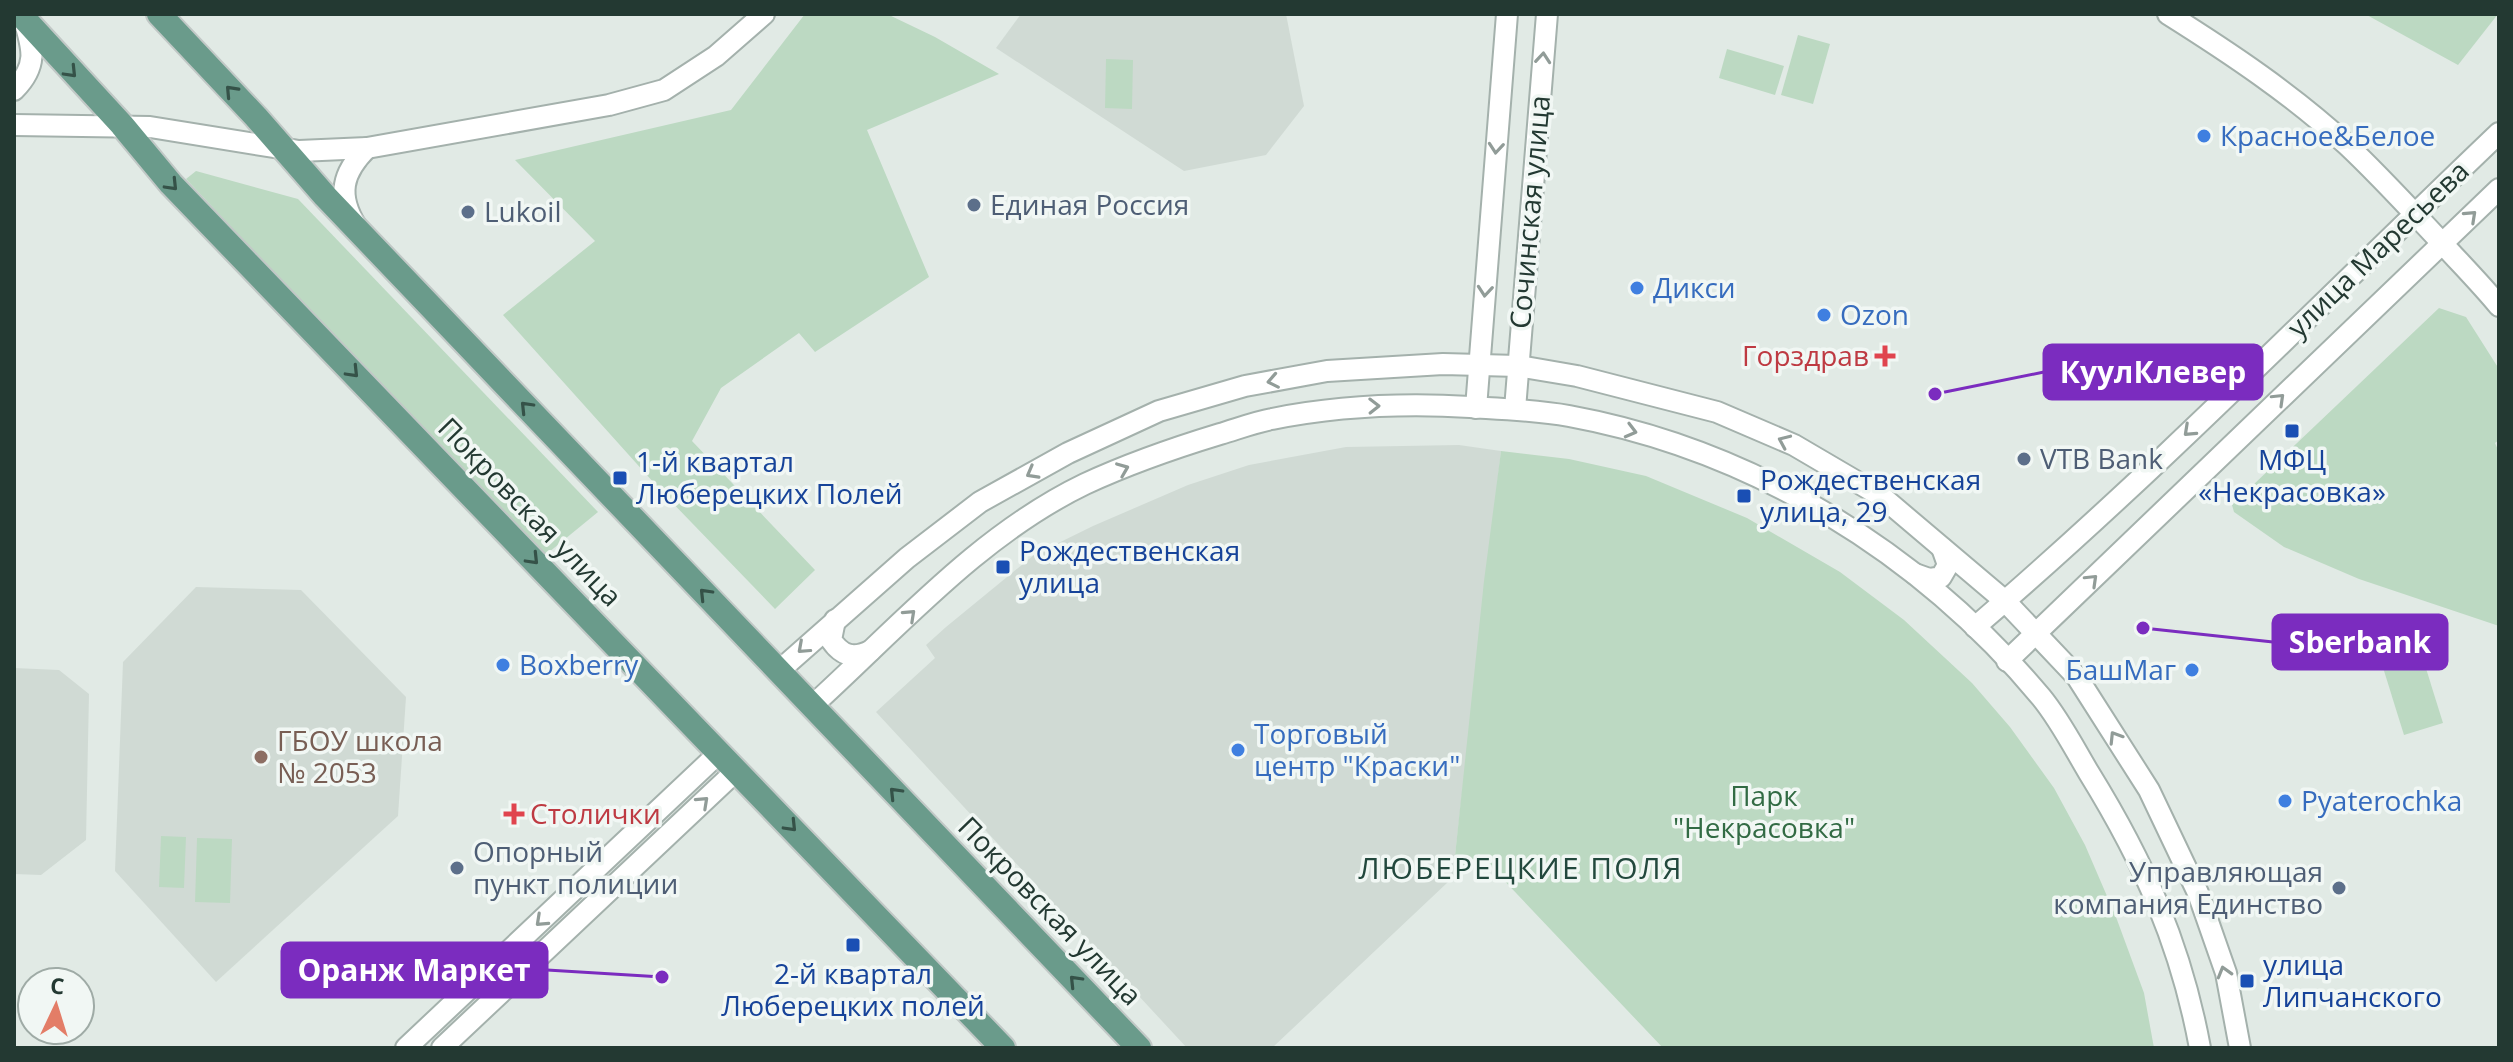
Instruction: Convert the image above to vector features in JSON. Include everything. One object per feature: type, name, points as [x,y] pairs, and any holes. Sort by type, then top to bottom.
[{"type":"main road","name":"Покровская улица","points":[[159,14],[360,233],[1134,1044]]},
{"type":"main road","name":"Покровская улица","points":[[21,15],[122,125],[171,184],[1003,1048]]},
{"type":"street","points":[[14,125],[122,125],[284,149],[319,151],[367,148],[609,105],[664,90],[716,56],[764,14]]},
{"type":"street","name":"Сочинская улица","points":[[1476,408],[1507,14]]},
{"type":"street","name":"Сочинская улица","points":[[1515,409],[1547,14]]},
{"type":"street","points":[[2168,14],[2211,41],[2345,143],[2476,277],[2499,306]]},
{"type":"street","points":[[14,90],[27,74],[32,57],[21,15]]},
{"type":"street","name":"улица Маресьева","points":[[1975,627],[2198,423],[2499,133]]},
{"type":"street","points":[[360,233],[346,205],[345,180],[354,161],[367,148]]},
{"type":"street","name":"улица Маресьева","points":[[2007,661],[2499,189]]},
{"type":"street","points":[[780,670],[835,620],[980,502],[1068,453],[1159,411],[1245,386],[1327,371],[1443,364],[1518,366],[1577,376],[1717,412],[1794,445],[1881,496],[2005,601],[2077,677],[2149,790],[2198,893],[2226,973],[2240,1048]]},
{"type":"street","points":[[812,706],[972,558],[1039,508],[1087,483],[1166,450],[1269,419],[1361,406],[1515,409],[1568,416],[1635,431],[1736,465],[1826,511],[1891,554],[1915,574],[1975,627],[2043,699],[2105,799],[2146,873],[2178,952],[2200,1048]]},
{"type":"street","points":[[1915,574],[1929,579],[1941,577],[1948,565],[1942,548]]},
{"type":"street","points":[[835,620],[831,640],[838,651],[848,656],[859,656],[874,649]]},
{"type":"street","points":[[406,1048],[720,752]]},
{"type":"street","points":[[442,1048],[737,770]]},
{"type":"shaded area","points":[[1021,14],[1286,14],[1304,106],[1266,155],[1184,171],[996,48]]},
{"type":"shaded area","points":[[1459,445],[1501,451],[1455,856],[1465,866],[1272,1048],[1187,1048],[876,712],[935,658],[926,645],[946,627],[1034,555],[1093,526],[1188,485],[1249,465],[1346,447]]},
{"type":"shaded area","name":"ГБОУ школа № 2053","points":[[196,587],[301,590],[406,697],[398,816],[216,982],[115,871],[123,662]]},
{"type":"shaded area","points":[[14,668],[59,670],[89,694],[86,840],[41,875],[14,874]]},
{"type":"green space","points":[[805,14],[887,14],[999,74],[867,130],[929,277],[815,352],[799,333],[721,388],[692,441],[815,570],[775,609],[663,493],[503,315],[595,241],[515,160],[731,110]]},
{"type":"green space","points":[[2365,14],[2498,14],[2458,65]]},
{"type":"green space","points":[[1798,35],[1830,44],[1813,104],[1781,95]]},
{"type":"green space","points":[[1727,49],[1784,66],[1775,95],[1719,78]]},
{"type":"green space","points":[[1106,59],[1133,60],[1132,109],[1105,108]]},
{"type":"green space","points":[[196,171],[298,199],[598,512],[543,557],[186,179]]},
{"type":"green space","points":[[2439,308],[2466,317],[2499,369],[2499,440],[2495,443],[2499,452],[2499,626],[2359,579],[2284,547],[2234,512],[2232,505]]},
{"type":"green space","name":"Парк \"Некрасовка\"","points":[[1501,451],[1569,459],[1646,476],[1747,518],[1840,572],[1904,620],[1972,683],[2010,727],[2054,788],[2085,845],[2116,917],[2144,993],[2154,1048],[1663,1048],[1479,854],[1465,866],[1455,856]]},
{"type":"green space","points":[[2419,646],[2443,723],[2404,735],[2380,658]]},
{"type":"green space","points":[[161,836],[186,837],[184,888],[159,887]]},
{"type":"green space","points":[[197,838],[232,839],[230,903],[195,902]]},
{"type":"place","name":"Красное&Белое","points":[[2204,136]]},
{"type":"place","name":"Единая Россия","points":[[974,205]]},
{"type":"place","name":"Lukoil","points":[[468,212]]},
{"type":"place","name":"Дикси","points":[[1637,288]]},
{"type":"place","name":"Ozon","points":[[1824,315]]},
{"type":"place","name":"Горздрав","points":[[1885,356]]},
{"type":"place","name":"КуулКлевер","points":[[1935,394]]},
{"type":"place","name":"МФЦ «Некрасовка»","points":[[2292,431]]},
{"type":"place","name":"VTB Bank","points":[[2024,459]]},
{"type":"place","name":"1-й квартал Люберецких Полей","points":[[620,478]]},
{"type":"place","name":"Рождественская улица, 29","points":[[1744,496]]},
{"type":"place","name":"Рождественская улица","points":[[1003,567]]},
{"type":"place","name":"Sberbank","points":[[2143,628]]},
{"type":"place","name":"Boxberry","points":[[503,665]]},
{"type":"place","name":"БашМаг","points":[[2192,670]]},
{"type":"place","name":"Торговый центр \"Краски\"","points":[[1238,750]]},
{"type":"place","name":"ГБОУ школа № 2053","points":[[261,757]]},
{"type":"place","name":"Pyaterochka","points":[[2285,801]]},
{"type":"place","name":"Столички","points":[[514,814]]},
{"type":"place","name":"Опорный пункт полиции","points":[[457,868]]},
{"type":"place","name":"Управляющая компания Единство","points":[[2339,888]]},
{"type":"place","name":"2-й квартал Люберецких полей","points":[[853,945]]},
{"type":"place","name":"Оранж Маркет","points":[[662,977]]},
{"type":"place","name":"улица Липчанского","points":[[2247,981]]},
{"type":"district","name":"ЛЮБЕРЕЦКИЕ ПОЛЯ","points":[[1521,869]]}]
